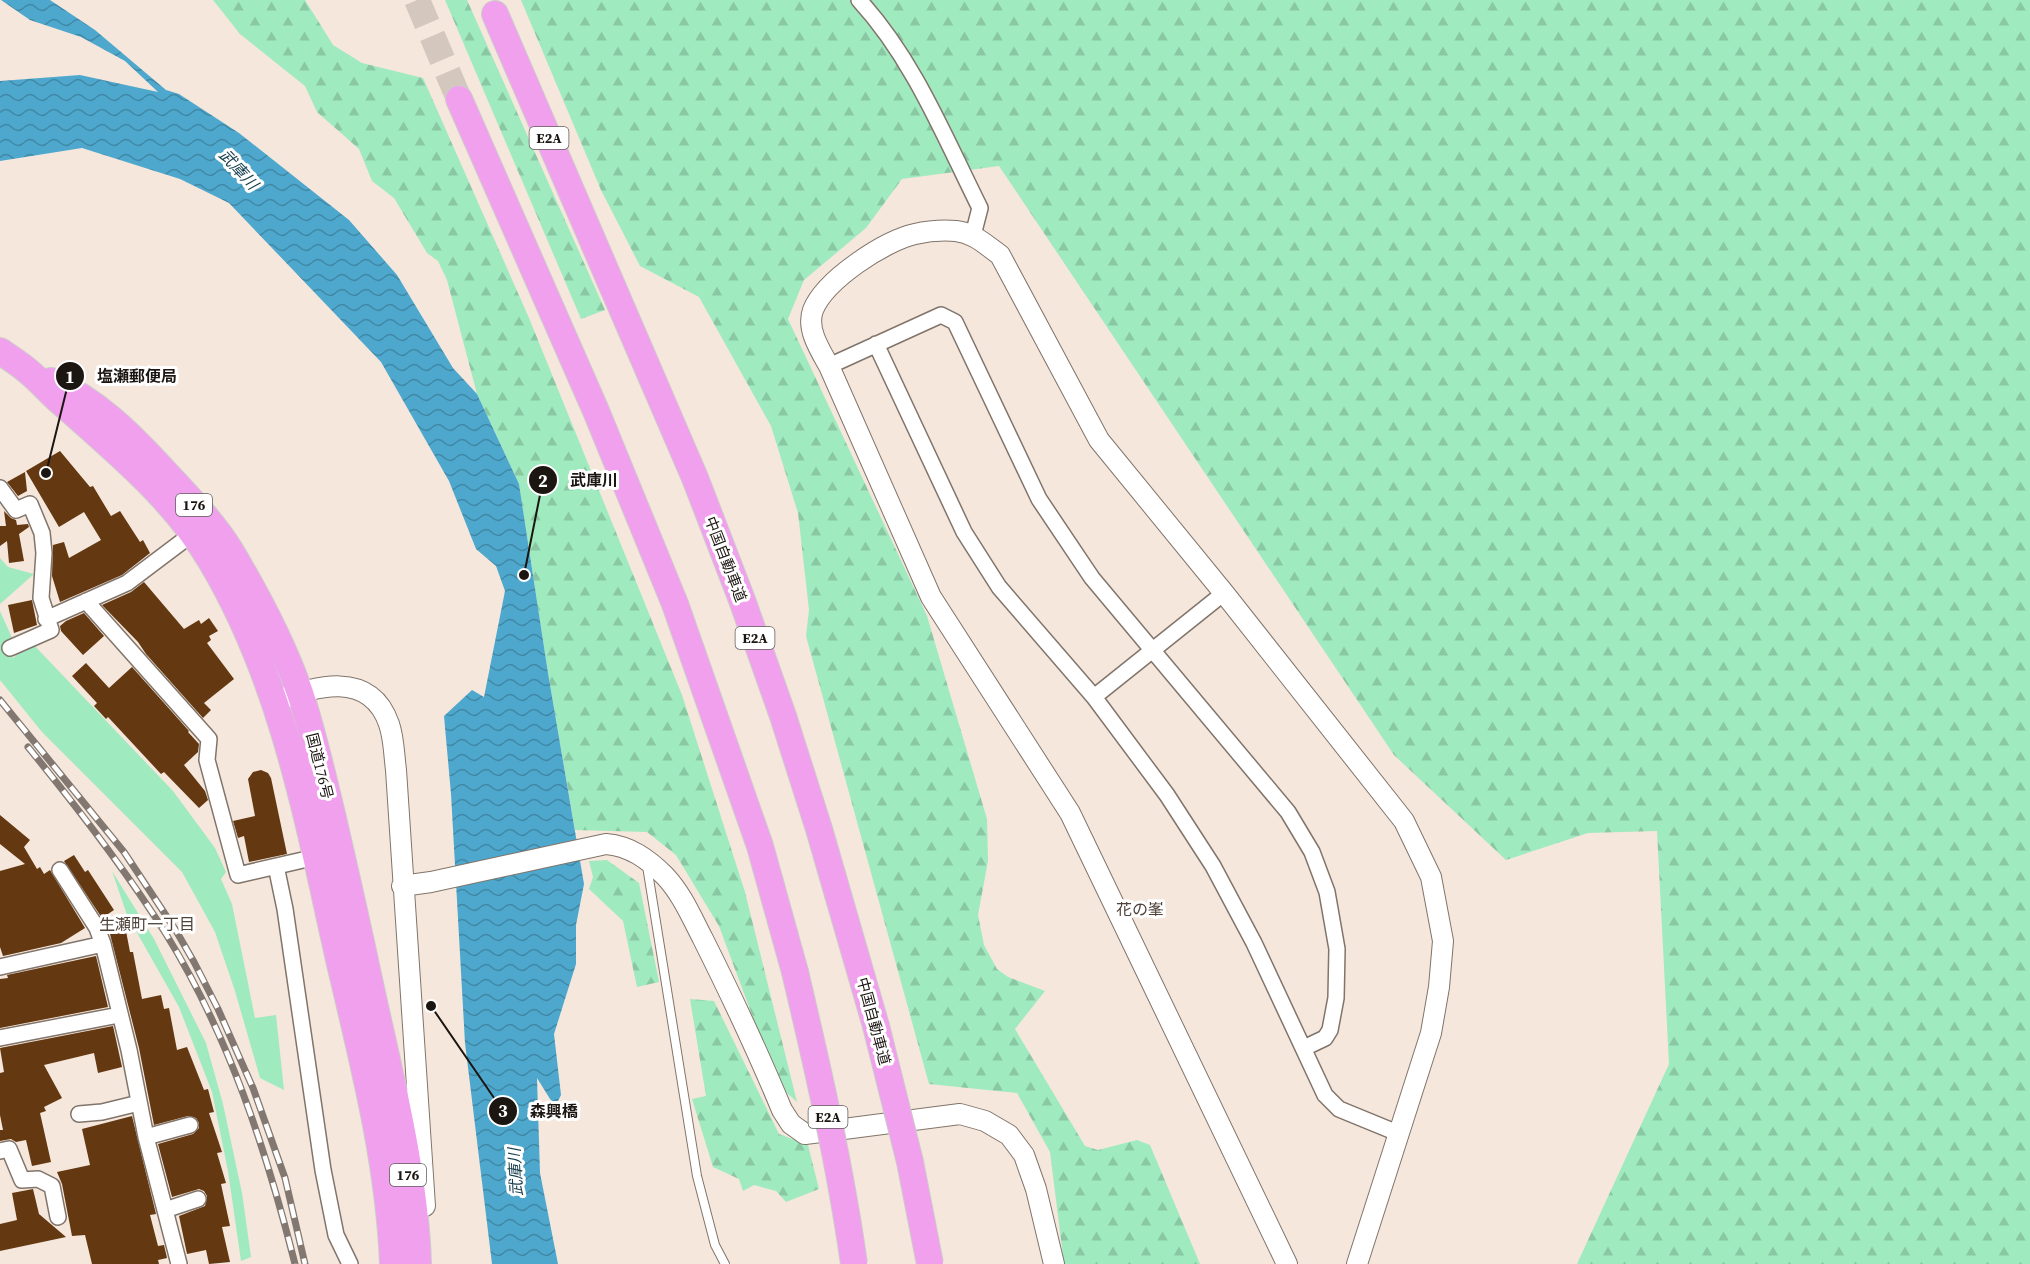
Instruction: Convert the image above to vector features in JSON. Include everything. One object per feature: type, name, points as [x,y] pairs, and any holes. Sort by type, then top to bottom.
[{"type":"highway","name":"中国自動車道","points":[[495,14],[695,478],[783,716],[819,829],[876,1026],[910,1162],[930,1264]]},
{"type":"highway","name":"E2A","points":[[459,99],[596,411],[675,604],[722,732],[760,846],[795,972],[824,1096],[854,1264]]},
{"type":"highway","name":"国道176号","points":[[0,351],[28,371],[62,404],[101,436],[172,507],[211,560],[242,618],[293,759],[316,857],[381,1090],[407,1165],[418,1264]]},
{"type":"highway","name":"国道176号","points":[[28,371],[72,389],[116,423],[152,457],[188,497],[228,548],[263,609],[299,692],[316,746],[351,894],[381,1090],[383,1169],[393,1264]]},
{"type":"street","points":[[859,0],[896,46],[916,80],[980,208],[973,235]]},
{"type":"street","points":[[1287,1264],[1070,813],[932,597],[814,338],[812,312],[825,290],[884,247],[913,234],[957,231],[973,235],[1000,255],[1099,440],[1224,593],[1404,821],[1431,877],[1443,941],[1440,987],[1431,1033],[1357,1264]]},
{"type":"street","points":[[828,366],[941,315],[955,321],[1039,499],[1092,578],[1288,812],[1312,852],[1327,892],[1337,949],[1336,998],[1330,1030],[1325,1038],[1304,1048]]},
{"type":"street","points":[[876,344],[964,532],[999,587],[1094,698],[1167,795],[1214,866],[1254,943],[1325,1095],[1340,1109],[1400,1134]]},
{"type":"street","points":[[0,488],[16,510],[30,504],[42,533],[44,553],[41,598],[51,630],[10,648]]},
{"type":"street","points":[[46,619],[127,583],[192,534]]},
{"type":"street","points":[[1094,698],[1224,593]]},
{"type":"street","points":[[86,601],[209,740],[207,760],[238,875],[316,857]]},
{"type":"street","points":[[274,702],[299,692],[330,686],[350,688],[365,692],[382,710],[389,725],[396,770],[429,1264]]},
{"type":"street","points":[[402,886],[431,882],[606,844],[622,846],[646,859],[666,877],[683,902],[719,971],[782,1110],[791,1124],[805,1134],[960,1114],[985,1121],[1009,1135],[1024,1155],[1036,1188],[1054,1264]]},
{"type":"street","points":[[276,866],[285,909],[323,1170],[336,1235],[350,1264]]},
{"type":"street","points":[[60,870],[97,928],[103,944],[129,1050],[146,1137],[179,1264]]},
{"type":"street","points":[[0,968],[103,944]]},
{"type":"street","points":[[0,1038],[119,1015]]},
{"type":"street","points":[[79,1114],[102,1112],[139,1103]]},
{"type":"street","points":[[146,1137],[190,1125]]},
{"type":"street","points":[[0,1151],[9,1149],[22,1180],[38,1179],[52,1186],[58,1217]]},
{"type":"street","points":[[165,1210],[198,1198]]},
{"type":"lane","points":[[646,859],[697,1176],[715,1245],[725,1264]]},
{"type":"green space","points":[[213,0],[305,0],[333,45],[362,63],[423,78],[529,318],[682,695],[745,892],[797,1102],[778,1085],[719,926],[676,855],[647,832],[575,830],[519,484],[477,394],[447,280],[438,261],[427,253],[394,198],[372,181],[359,149],[317,112],[305,86],[240,34]]},
{"type":"green space","points":[[445,0],[467,0],[605,310],[581,319]]},
{"type":"green space","points":[[521,0],[2030,0],[2030,1264],[1577,1264],[1669,1064],[1657,831],[1588,833],[1506,860],[1394,755],[999,166],[902,179],[866,228],[804,280],[788,319],[927,616],[987,819],[988,861],[978,915],[984,945],[997,969],[1008,977],[1045,991],[1015,1029],[1085,1146],[1098,1150],[1137,1140],[1150,1145],[1200,1264],[1064,1264],[1050,1152],[1017,1093],[929,1084],[806,636],[809,610],[798,513],[771,426],[699,297],[640,266],[601,190]]},
{"type":"green space","points":[[0,558],[8,567],[34,574],[0,604]]},
{"type":"green space","points":[[0,611],[13,640],[4,646],[13,658],[31,642],[173,791],[215,848],[226,872],[221,879],[232,904],[255,1018],[276,1015],[284,1090],[260,1078],[215,932],[182,872],[42,732],[0,680]]},
{"type":"green space","points":[[607,860],[639,883],[659,982],[637,987],[623,921],[589,889],[593,877],[589,861]]},
{"type":"green space","points":[[112,871],[154,939],[206,1043],[223,1104],[242,1193],[251,1257],[241,1261],[228,1171],[212,1092],[179,1007],[127,915]]},
{"type":"green space","points":[[690,999],[714,1001],[779,1134],[808,1145],[819,1189],[786,1202],[776,1191],[754,1185],[743,1191],[739,1179],[713,1167],[692,1099],[706,1096]]},
{"type":"water","points":[[1,0],[50,0],[95,30],[166,90],[179,94],[239,133],[349,220],[397,275],[453,368],[477,394],[519,484],[584,884],[576,925],[576,964],[554,1034],[561,1095],[555,1107],[537,1078],[540,1173],[558,1264],[492,1264],[465,1043],[451,794],[444,716],[472,690],[484,697],[505,591],[496,566],[476,549],[449,481],[381,362],[229,203],[180,179],[82,148],[0,161],[0,81],[80,75],[158,92],[125,61],[81,37],[30,20]]},
{"type":"building","points":[[60,451],[90,487],[93,486],[111,516],[120,511],[140,542],[143,540],[150,553],[122,575],[60,602],[52,576],[53,545],[64,542],[69,558],[101,540],[84,512],[59,527],[26,471]]},
{"type":"building","points":[[25,472],[27,491],[18,496],[7,482]]},
{"type":"building","points":[[4,511],[16,520],[17,525],[28,524],[29,527],[19,534],[24,561],[9,563],[7,541],[0,546],[0,526],[6,526]]},
{"type":"building","points":[[144,582],[184,629],[199,620],[201,624],[209,618],[218,631],[209,636],[211,640],[207,643],[234,679],[204,703],[211,710],[203,718],[138,642],[102,605],[131,592]]},
{"type":"building","points":[[32,600],[37,625],[14,633],[8,605]]},
{"type":"building","points":[[84,613],[104,636],[83,655],[61,631],[60,626]]},
{"type":"building","points":[[86,663],[109,688],[132,667],[189,731],[199,744],[198,752],[184,765],[205,791],[208,800],[199,808],[164,772],[161,774],[108,717],[106,719],[94,706],[97,703],[72,676]]},
{"type":"building","points":[[261,770],[268,773],[271,778],[287,854],[249,862],[244,836],[238,838],[233,821],[255,816],[248,779],[253,772]]},
{"type":"building","points":[[0,815],[30,840],[24,847],[37,869],[40,867],[44,874],[50,870],[85,928],[61,943],[3,956],[0,947],[0,871],[25,864],[0,844]]},
{"type":"building","points":[[74,855],[85,872],[88,870],[114,910],[102,918],[64,861]]},
{"type":"building","points":[[126,931],[130,952],[133,952],[142,999],[161,995],[164,1009],[169,1008],[177,1050],[187,1047],[204,1090],[208,1089],[214,1112],[209,1113],[222,1152],[217,1153],[226,1183],[221,1184],[230,1226],[222,1227],[230,1262],[209,1264],[206,1250],[187,1254],[179,1216],[205,1206],[207,1196],[199,1189],[172,1197],[158,1144],[193,1134],[199,1128],[199,1123],[196,1118],[188,1116],[154,1125],[139,1048],[110,934]]},
{"type":"building","points":[[96,956],[108,1007],[0,1028],[0,979],[8,978],[7,975]]},
{"type":"building","points":[[113,1026],[122,1067],[98,1073],[94,1053],[44,1065],[62,1098],[44,1107],[46,1111],[40,1113],[51,1162],[32,1166],[26,1140],[0,1141],[0,1130],[3,1130],[0,1115],[0,1073],[4,1072],[0,1048]]},
{"type":"building","points":[[132,1116],[156,1214],[150,1215],[158,1246],[164,1245],[167,1258],[158,1260],[159,1264],[92,1264],[85,1235],[72,1236],[62,1184],[57,1172],[90,1165],[82,1129]]},
{"type":"building","points":[[33,1189],[39,1214],[66,1237],[0,1251],[0,1224],[17,1220],[12,1193]]},
{"type":"tunnel","points":[[417,0],[459,99]]},
{"type":"railway","points":[[0,700],[124,852],[194,962],[218,1009],[253,1088],[285,1178],[305,1264]]},
{"type":"railway","points":[[28,747],[82,815],[150,910],[166,934],[209,1012],[258,1136],[295,1264]]},
{"type":"place","name":"塩瀬郵便局","points":[[46,473]]},
{"type":"place","name":"武庫川","points":[[524,575]]},
{"type":"place","name":"森興橋","points":[[431,1006]]},
{"type":"district","name":"花の峯","points":[[1140,909]]},
{"type":"district","name":"生瀬町一丁目","points":[[147,924]]}]
